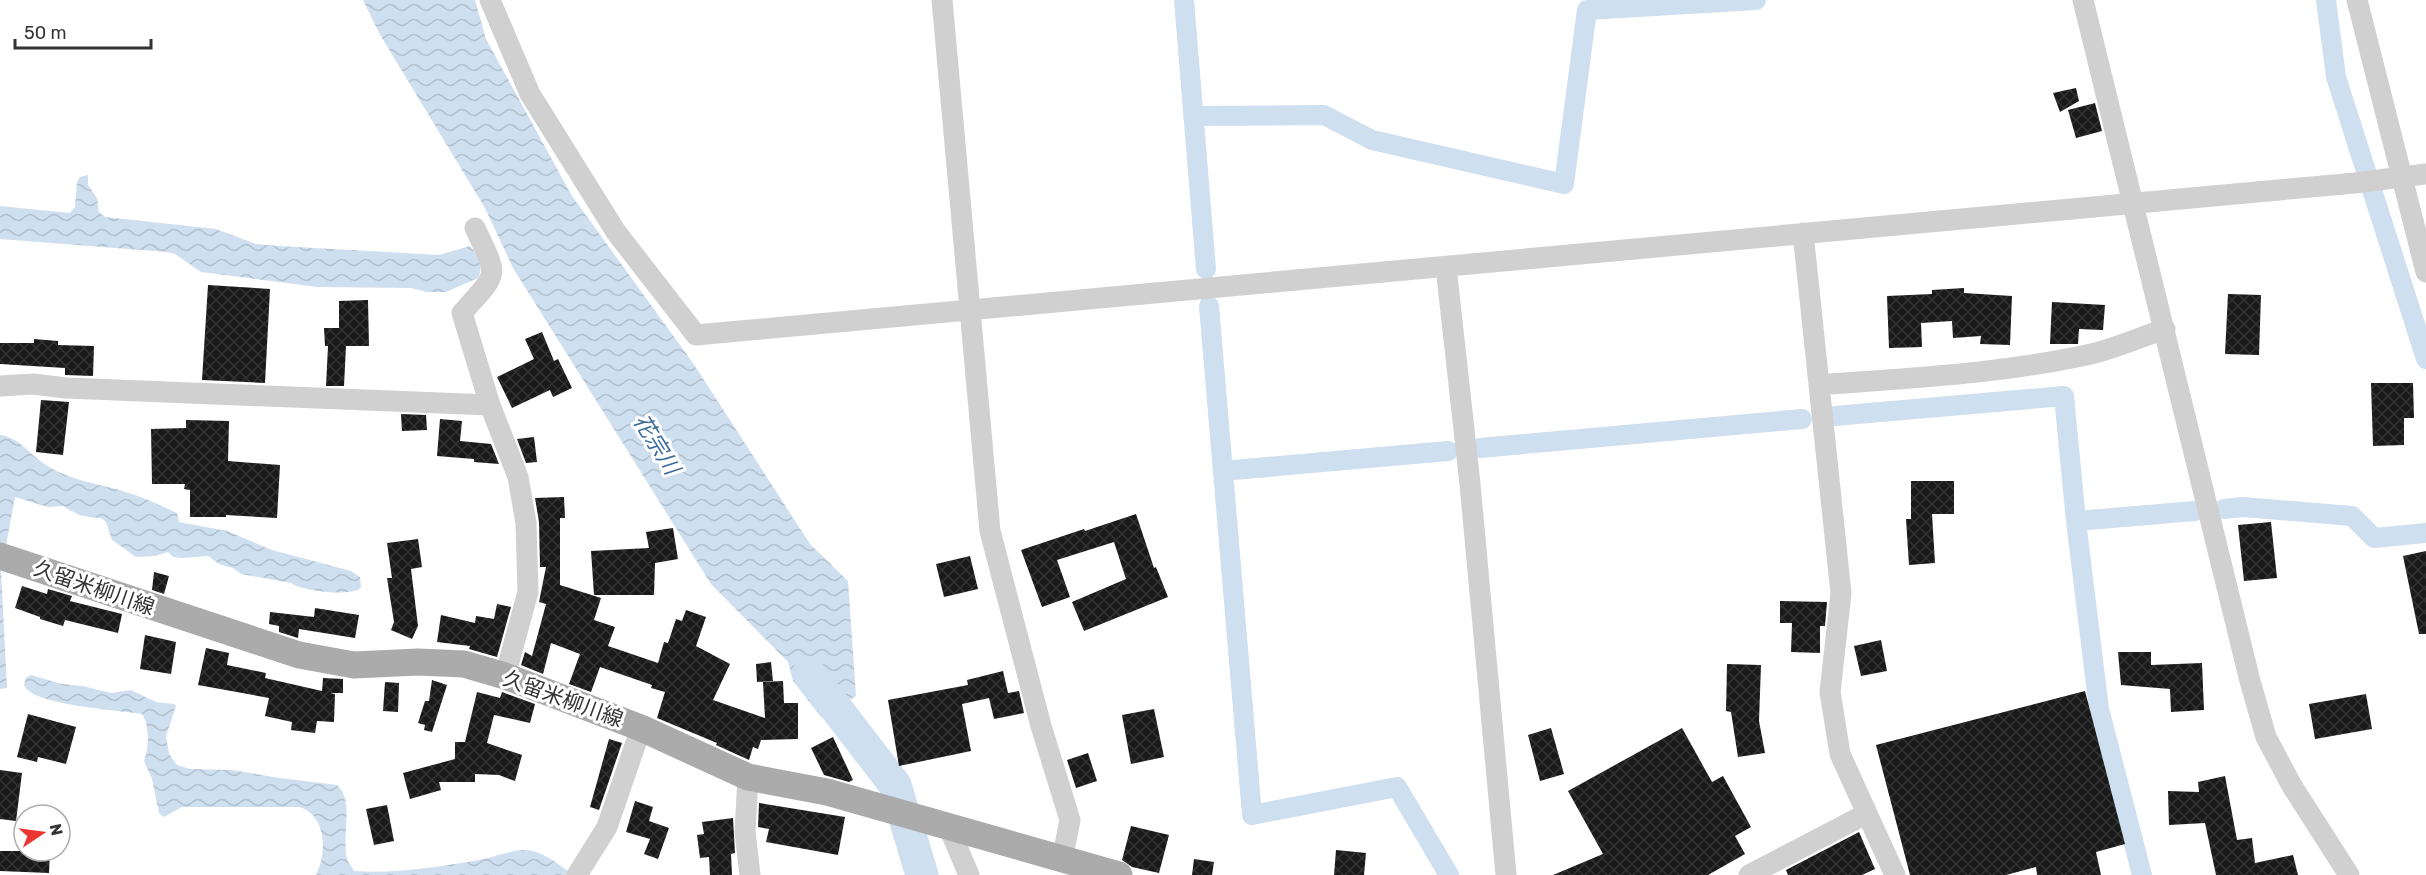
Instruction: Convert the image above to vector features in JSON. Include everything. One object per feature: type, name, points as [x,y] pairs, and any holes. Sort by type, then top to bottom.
[{"type":"main road","name":"久留米柳川線","points":[[0,556],[299,655],[354,665],[418,662],[464,664],[505,676],[641,728],[748,777],[827,792],[1119,875]]},
{"type":"street","points":[[490,0],[530,94],[616,232],[696,335],[2355,183],[2426,174]]},
{"type":"street","points":[[942,0],[990,531],[1038,715],[1070,820],[1062,860]]},
{"type":"street","points":[[2083,0],[2247,670],[2266,737],[2292,786],[2349,875]]},
{"type":"street","points":[[2357,0],[2426,272]]},
{"type":"street","points":[[475,228],[493,266],[492,279],[462,313],[490,405],[518,477],[526,523],[528,592],[505,676]]},
{"type":"street","points":[[1803,233],[1841,593],[1830,692],[1840,754],[1895,875]]},
{"type":"street","points":[[1446,267],[1470,484],[1506,875]]},
{"type":"street","points":[[1819,384],[1986,373],[2038,365],[2094,353],[2165,329]]},
{"type":"street","points":[[0,386],[33,384],[78,389],[490,405]]},
{"type":"street","points":[[583,866],[607,827],[641,728]]},
{"type":"street","points":[[748,777],[745,832],[750,875]]},
{"type":"street","points":[[1749,875],[1866,814]]},
{"type":"street","points":[[938,824],[969,875]]},
{"type":"water","points":[[363,0],[475,0],[486,39],[572,196],[693,363],[810,544],[848,581],[856,696],[821,717],[793,681],[788,662],[711,584],[513,268],[485,208],[379,33]]},
{"type":"water","points":[[88,175],[88,185],[97,198],[99,212],[105,217],[216,229],[256,244],[280,246],[439,255],[470,246],[479,261],[480,274],[478,278],[446,292],[427,292],[411,288],[317,287],[201,272],[175,254],[167,252],[0,239],[0,206],[70,213],[75,207],[77,182],[80,177]]},
{"type":"water","points":[[0,435],[13,439],[55,470],[76,479],[147,500],[177,513],[179,522],[227,531],[272,550],[351,571],[360,577],[361,588],[347,592],[326,592],[305,588],[291,583],[241,574],[208,556],[173,557],[168,552],[155,556],[136,557],[112,540],[106,522],[101,518],[81,515],[63,506],[48,507],[15,497],[1,572],[7,688],[0,689]]},
{"type":"water","points":[[31,675],[62,684],[83,686],[111,693],[131,690],[156,702],[174,704],[176,706],[166,736],[169,754],[177,765],[190,769],[232,770],[337,785],[345,800],[346,850],[354,871],[401,871],[479,860],[526,850],[544,855],[573,875],[316,875],[322,856],[322,836],[320,826],[308,811],[299,807],[182,807],[164,817],[159,813],[152,779],[144,761],[148,737],[142,714],[78,706],[43,698],[31,692],[24,685],[26,678]]},
{"type":"building","points":[[2076,88],[2079,101],[2060,112],[2053,93]]},
{"type":"building","points":[[2095,103],[2102,131],[2076,138],[2068,110]]},
{"type":"building","points":[[208,285],[270,289],[265,383],[202,380]]},
{"type":"building","points":[[1964,288],[1964,293],[2012,296],[2010,345],[1980,344],[1981,336],[1953,338],[1952,321],[1921,323],[1922,347],[1889,348],[1887,296],[1932,294],[1932,290]]},
{"type":"building","points":[[2228,294],[2261,295],[2259,355],[2225,354]]},
{"type":"building","points":[[368,300],[369,346],[346,346],[344,386],[326,386],[328,346],[325,346],[324,328],[339,328],[339,301]]},
{"type":"building","points":[[2052,302],[2105,305],[2103,330],[2079,329],[2078,344],[2050,344]]},
{"type":"building","points":[[542,332],[554,361],[558,359],[572,388],[553,397],[550,390],[512,408],[497,377],[534,359],[525,339]]},
{"type":"building","points":[[34,339],[58,341],[58,345],[94,346],[93,376],[65,375],[65,368],[0,364],[0,343],[34,343]]},
{"type":"building","points":[[2371,383],[2413,383],[2414,418],[2404,418],[2404,445],[2373,446]]},
{"type":"building","points":[[41,400],[69,402],[63,455],[36,452]]},
{"type":"building","points":[[401,414],[426,415],[427,430],[402,431]]},
{"type":"building","points":[[440,419],[462,421],[460,441],[491,444],[499,464],[437,456]]},
{"type":"building","points":[[186,420],[229,421],[228,461],[280,465],[277,518],[226,515],[226,517],[190,517],[190,490],[184,489],[185,484],[152,484],[151,429],[186,428]]},
{"type":"building","points":[[534,437],[537,462],[526,463],[517,439]]},
{"type":"building","points":[[1911,481],[1954,481],[1954,514],[1932,514],[1935,563],[1909,565],[1906,519],[1911,519]]},
{"type":"building","points":[[564,497],[565,518],[560,518],[560,585],[601,598],[594,620],[615,627],[608,646],[658,663],[664,642],[668,643],[676,619],[682,621],[686,610],[706,617],[696,646],[730,664],[713,700],[765,718],[763,682],[783,681],[784,703],[798,703],[798,739],[761,740],[758,749],[753,747],[749,760],[716,745],[717,743],[657,718],[665,692],[651,688],[652,685],[600,667],[591,692],[569,684],[580,654],[551,643],[543,674],[521,665],[525,652],[532,656],[546,604],[539,602],[546,567],[540,567],[539,522],[535,498]]},
{"type":"building","points":[[1136,514],[1154,568],[1156,567],[1168,597],[1084,631],[1072,602],[1126,579],[1114,542],[1057,560],[1070,597],[1042,607],[1021,550]]},
{"type":"building","points":[[2271,522],[2277,578],[2244,581],[2238,525]]},
{"type":"building","points":[[673,528],[678,559],[655,563],[654,595],[594,595],[591,551],[649,548],[646,532]]},
{"type":"building","points":[[418,539],[422,567],[411,569],[418,626],[412,639],[391,630],[394,622],[387,578],[392,578],[387,543]]},
{"type":"building","points":[[2426,551],[2426,634],[2419,634],[2403,556]]},
{"type":"building","points":[[970,556],[978,589],[944,597],[936,564]]},
{"type":"building","points":[[154,572],[169,576],[164,594],[152,590]]},
{"type":"building","points":[[22,586],[47,594],[48,589],[72,596],[70,601],[122,614],[118,633],[65,620],[63,626],[15,608]]},
{"type":"building","points":[[1780,601],[1827,602],[1825,626],[1820,626],[1820,653],[1791,652],[1792,623],[1780,623]]},
{"type":"building","points":[[497,604],[511,607],[497,657],[469,649],[470,646],[437,642],[441,615],[475,623],[476,616],[494,619]]},
{"type":"building","points":[[315,608],[359,615],[355,638],[299,629],[298,638],[279,632],[279,626],[269,624],[270,612],[314,617]]},
{"type":"building","points":[[145,635],[176,642],[171,674],[140,669]]},
{"type":"building","points":[[1881,640],[1887,671],[1861,676],[1854,646]]},
{"type":"building","points":[[206,648],[229,653],[227,665],[266,673],[265,678],[322,691],[323,678],[343,679],[343,693],[330,693],[335,694],[334,722],[317,721],[315,733],[291,730],[292,722],[265,716],[269,698],[198,685]]},
{"type":"building","points":[[2118,652],[2151,652],[2151,665],[2202,663],[2204,710],[2171,712],[2170,689],[2121,685]]},
{"type":"building","points":[[771,662],[773,681],[757,682],[756,664]]},
{"type":"building","points":[[1727,664],[1761,665],[1759,721],[1765,753],[1738,757],[1731,712],[1726,711]]},
{"type":"building","points":[[1003,671],[1008,693],[1019,691],[1024,713],[994,719],[989,698],[962,704],[971,751],[899,766],[888,700],[968,685],[967,680]]},
{"type":"building","points":[[432,680],[447,685],[432,732],[424,730],[425,725],[418,723],[425,701],[429,701]]},
{"type":"building","points":[[385,682],[399,683],[398,712],[383,711]]},
{"type":"building","points":[[2085,691],[2125,844],[2096,852],[2101,875],[2037,875],[2036,867],[2006,875],[1910,875],[1876,745]]},
{"type":"building","points":[[477,692],[500,698],[502,692],[535,704],[530,723],[494,715],[487,743],[522,755],[515,781],[499,775],[475,774],[475,782],[439,782],[441,790],[410,799],[403,773],[455,759],[455,742],[465,742]]},
{"type":"building","points":[[2366,694],[2372,729],[2315,739],[2309,704]]},
{"type":"building","points":[[1154,709],[1164,757],[1131,764],[1122,715]]},
{"type":"building","points":[[28,714],[76,727],[66,764],[38,757],[37,762],[17,757]]},
{"type":"building","points":[[1551,728],[1564,774],[1540,781],[1528,735]]},
{"type":"building","points":[[1682,728],[1712,782],[1723,776],[1751,827],[1735,836],[1745,854],[1708,875],[1553,875],[1603,854],[1568,791]]},
{"type":"building","points":[[833,737],[853,780],[849,782],[824,775],[811,748]]},
{"type":"building","points":[[609,739],[622,743],[599,810],[590,807]]},
{"type":"building","points":[[1088,753],[1097,781],[1076,788],[1067,760]]},
{"type":"building","points":[[0,770],[22,773],[18,803],[12,803],[12,820],[0,819]]},
{"type":"building","points":[[2225,776],[2237,840],[2252,838],[2255,863],[2293,855],[2298,875],[2216,875],[2205,823],[2169,825],[2168,791],[2199,792],[2198,782]]},
{"type":"building","points":[[635,801],[653,807],[649,821],[669,828],[658,859],[644,854],[650,839],[626,832]]},
{"type":"building","points":[[759,803],[845,817],[838,855],[766,842],[769,829],[758,827]]},
{"type":"building","points":[[387,805],[394,841],[374,845],[366,809]]},
{"type":"building","points":[[733,818],[735,853],[731,854],[732,875],[710,875],[709,857],[700,858],[697,835],[704,834],[702,822]]},
{"type":"building","points":[[1131,826],[1169,835],[1159,873],[1132,867],[1122,860]]},
{"type":"building","points":[[1859,832],[1875,869],[1862,875],[1788,875],[1786,870]]},
{"type":"building","points":[[1336,850],[1366,853],[1364,875],[1334,875]]},
{"type":"building","points":[[0,851],[12,851],[12,863],[49,863],[49,873],[0,871]]},
{"type":"building","points":[[1194,859],[1214,862],[1212,875],[1192,875]]},
{"type":"waterway","points":[[1184,0],[1206,269]]},
{"type":"waterway","points":[[1193,116],[1324,115],[1372,140],[1564,184],[1587,10],[1756,0]]},
{"type":"waterway","points":[[2326,0],[2336,77],[2426,359]]},
{"type":"waterway","points":[[1209,306],[1252,815],[1397,787],[1449,875]]},
{"type":"waterway","points":[[1835,416],[2064,396],[2076,521],[2195,511]]},
{"type":"waterway","points":[[1480,448],[1802,419]]},
{"type":"waterway","points":[[1223,471],[1448,451]]},
{"type":"waterway","points":[[2224,509],[2243,507],[2352,516],[2374,538],[2426,533]]},
{"type":"waterway","points":[[2076,521],[2099,709],[2142,875]]},
{"type":"waterway","name":"花宗川","points":[[809,673],[895,785],[922,875]]}]
